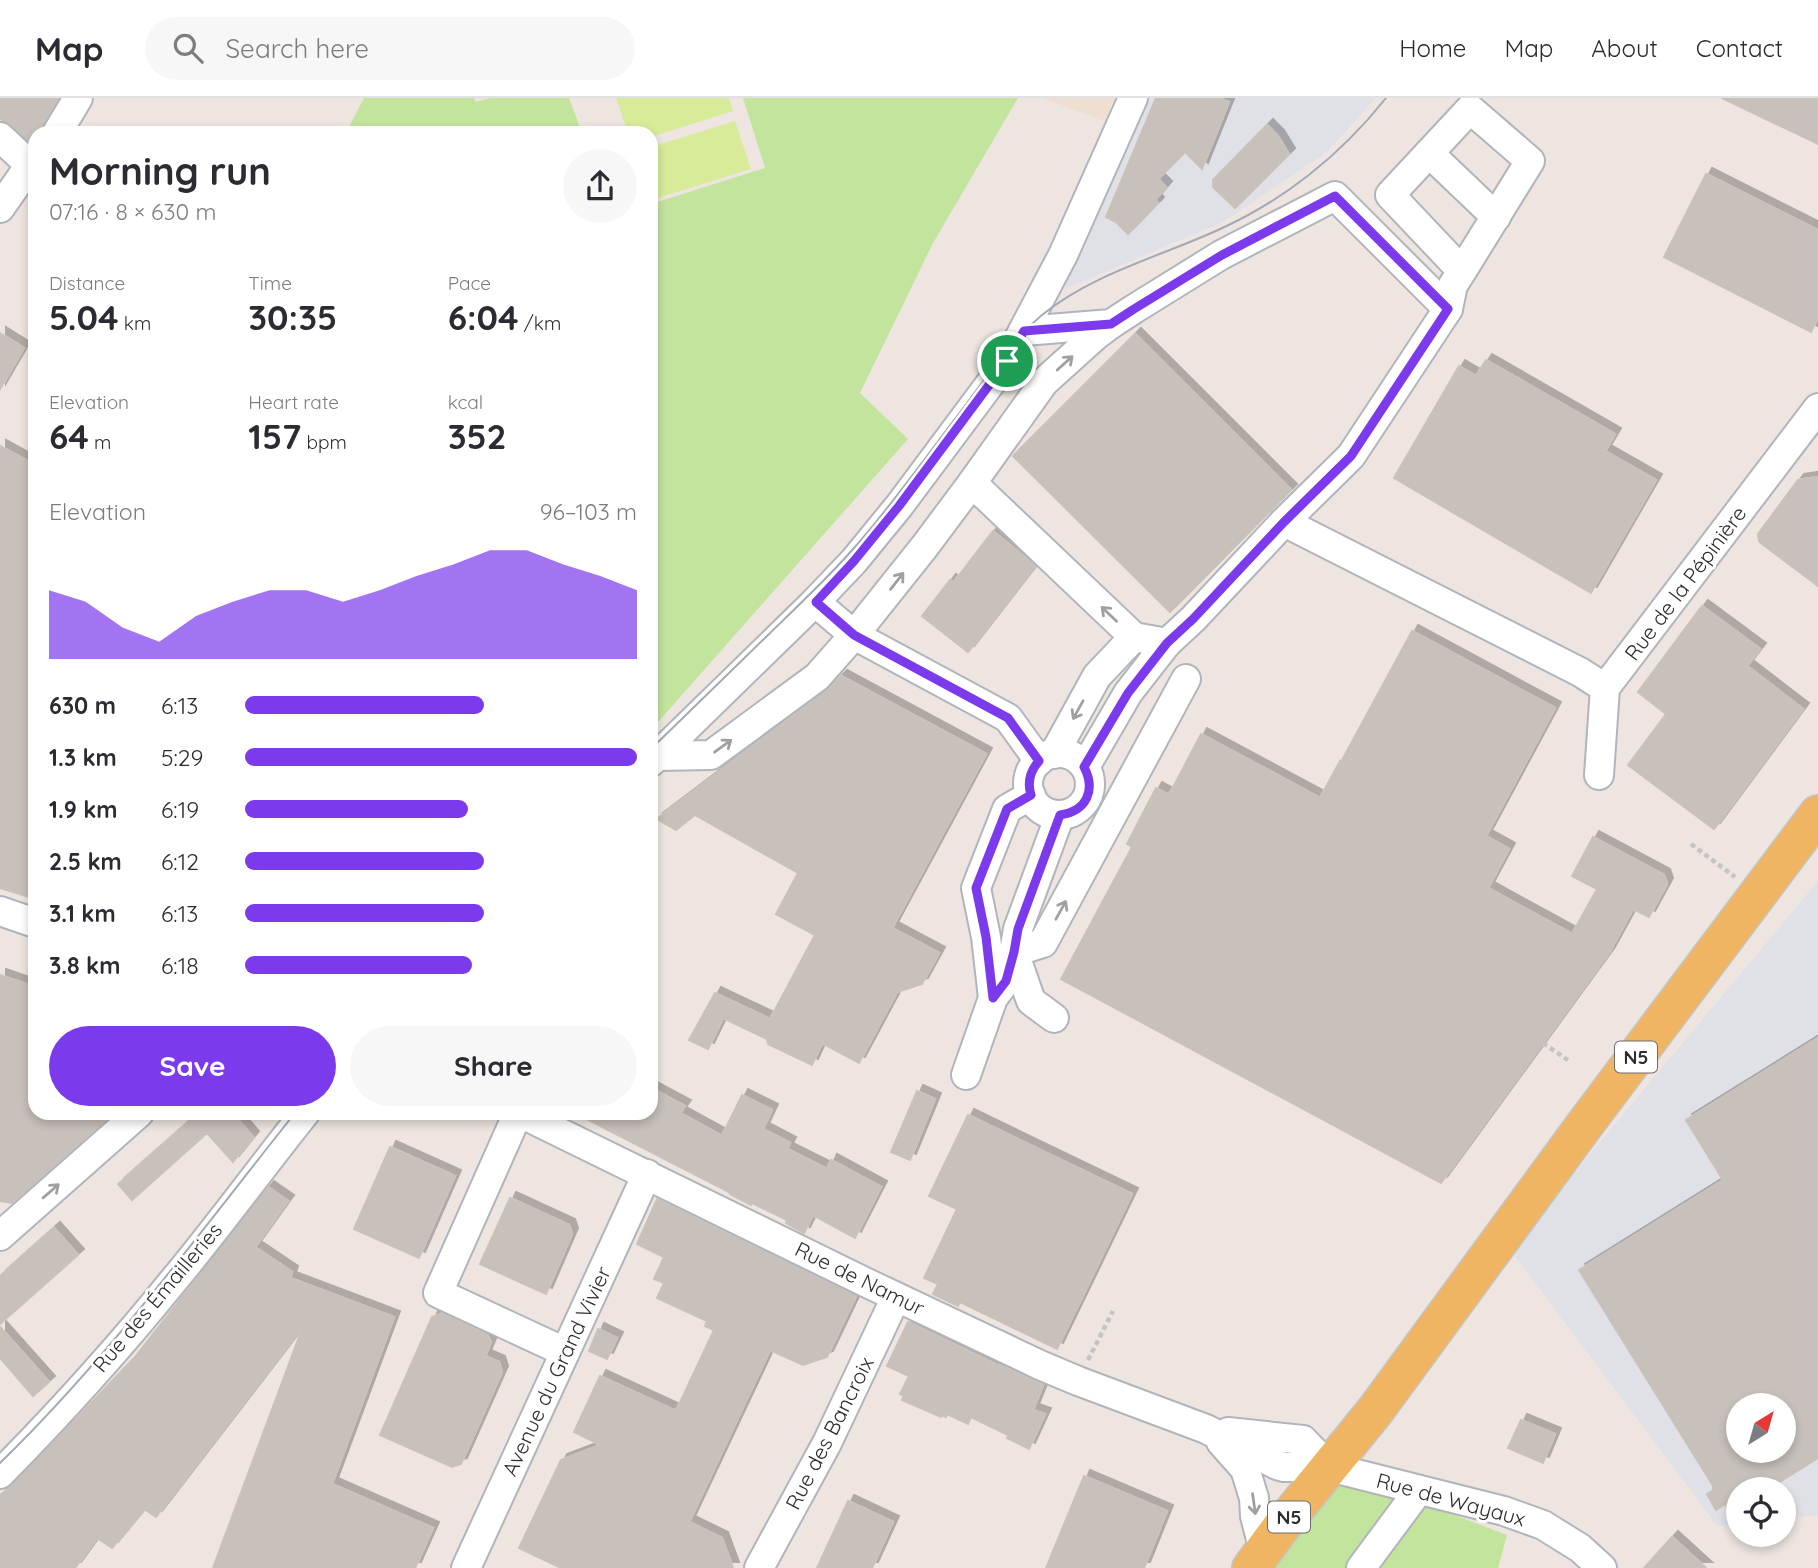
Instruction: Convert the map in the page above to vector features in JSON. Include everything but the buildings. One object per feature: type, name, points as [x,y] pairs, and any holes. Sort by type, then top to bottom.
[{"type":"main road","name":"N5","points":[[1257,1560],[1287,1519],[1376,1411],[1591,1117],[1818,814]]},
{"type":"street","points":[[61,126],[78,98]]},
{"type":"street","points":[[658,755],[816,602],[854,561],[899,506],[1007,361],[1063,256],[1133,98]]},
{"type":"street","points":[[1084,767],[1128,693],[1167,643],[1351,456],[1448,309],[1453,285],[1462,271],[1496,217],[1530,161],[1470,109],[1390,195],[1462,271]]},
{"type":"street","points":[[0,137],[28,158]]},
{"type":"street","points":[[1429,153],[1496,217]]},
{"type":"street","points":[[0,208],[28,169]]},
{"type":"street","points":[[658,759],[711,755],[817,677],[854,635],[972,483],[1044,382],[1111,324],[1222,255],[1335,196],[1448,309]]},
{"type":"street","points":[[1024,331],[1111,324]]},
{"type":"street","name":"Rue de la Pépinière","points":[[1605,688],[1818,408]]},
{"type":"street","points":[[972,483],[1133,637],[1167,643]]},
{"type":"street","points":[[1284,522],[1580,672],[1605,688],[1600,775]]},
{"type":"street","points":[[816,602],[854,635],[1008,718],[1046,757],[1071,756],[1078,760],[1084,767],[1090,784],[1089,794],[1078,809],[1070,814],[1060,815],[1042,810],[1035,803],[1029,780],[1034,766],[1046,757],[1097,676],[1133,637]]},
{"type":"street","points":[[1014,952],[1043,943],[1185,679]]},
{"type":"street","points":[[993,998],[986,937],[976,888],[1007,809],[1031,795]]},
{"type":"street","points":[[966,1075],[993,998],[1006,981],[1018,929],[1060,815]]},
{"type":"street","points":[[0,911],[28,921]]},
{"type":"street","points":[[1014,952],[1031,1001],[1054,1018]]},
{"type":"street","points":[[0,1236],[131,1120]]},
{"type":"street","name":"Rue des Émailleries","points":[[0,1474],[43,1431],[118,1347],[300,1120]]},
{"type":"street","points":[[516,1120],[438,1293],[565,1352]]},
{"type":"street","name":"Rue de Namur","points":[[534,1120],[896,1297],[1077,1381],[1206,1429],[1227,1447],[1245,1469],[1254,1498],[1257,1560]]},
{"type":"street","name":"Avenue du Grand Vivier","points":[[466,1568],[648,1174]]},
{"type":"street","name":"Rue des Bancroix","points":[[759,1568],[827,1443],[896,1297]]},
{"type":"street","points":[[1206,1429],[1303,1440],[1329,1467]]},
{"type":"street","name":"Rue de Wayaux","points":[[1329,1467],[1504,1511],[1543,1525],[1580,1548],[1602,1568]]},
{"type":"street","points":[[1360,1568],[1419,1489]]},
{"type":"path","points":[[1691,844],[1758,895]]},
{"type":"path","points":[[1544,1043],[1568,1059]]},
{"type":"path","points":[[1077,1381],[1113,1311]]},
{"type":"shaded area","points":[[1042,98],[1114,98],[1104,121]]},
{"type":"shaded area","points":[[1149,98],[1376,98],[1327,152],[1225,221],[1065,289],[1070,263]]},
{"type":"shaded area","points":[[1818,881],[1818,1515],[1796,1518],[1796,1477],[1726,1477],[1726,1525],[1717,1526],[1510,1250]]},
{"type":"green space","points":[[364,98],[474,98],[476,102],[490,98],[569,98],[579,126],[350,126]]},
{"type":"green space","points":[[616,98],[729,98],[733,111],[658,135],[658,126],[626,126]]},
{"type":"green space","points":[[743,98],[1018,98],[933,243],[860,393],[908,439],[658,722],[658,202],[765,168]]},
{"type":"green space","points":[[735,121],[751,169],[658,198],[658,145]]},
{"type":"green space","points":[[1329,1467],[1507,1535],[1498,1568],[1264,1568]]},
{"type":"tram line","points":[[658,742],[856,546],[1002,357],[1042,315],[1082,288],[1218,230],[1288,191],[1350,139],[1386,98]]},
{"type":"tram line","points":[[0,1463],[117,1337],[290,1120]]},
{"type":"route","points":[[1335,196],[1448,309],[1351,456],[1167,643],[1128,693],[1084,767],[1089,775],[1089,794],[1078,809],[1070,814],[1060,815],[1018,929],[1006,981],[993,998],[986,937],[976,888],[1007,809],[1031,795],[1029,780],[1039,761],[1008,718],[854,635],[816,602],[899,506],[1007,361],[1024,331],[1111,324],[1222,255],[1335,196]]}]
